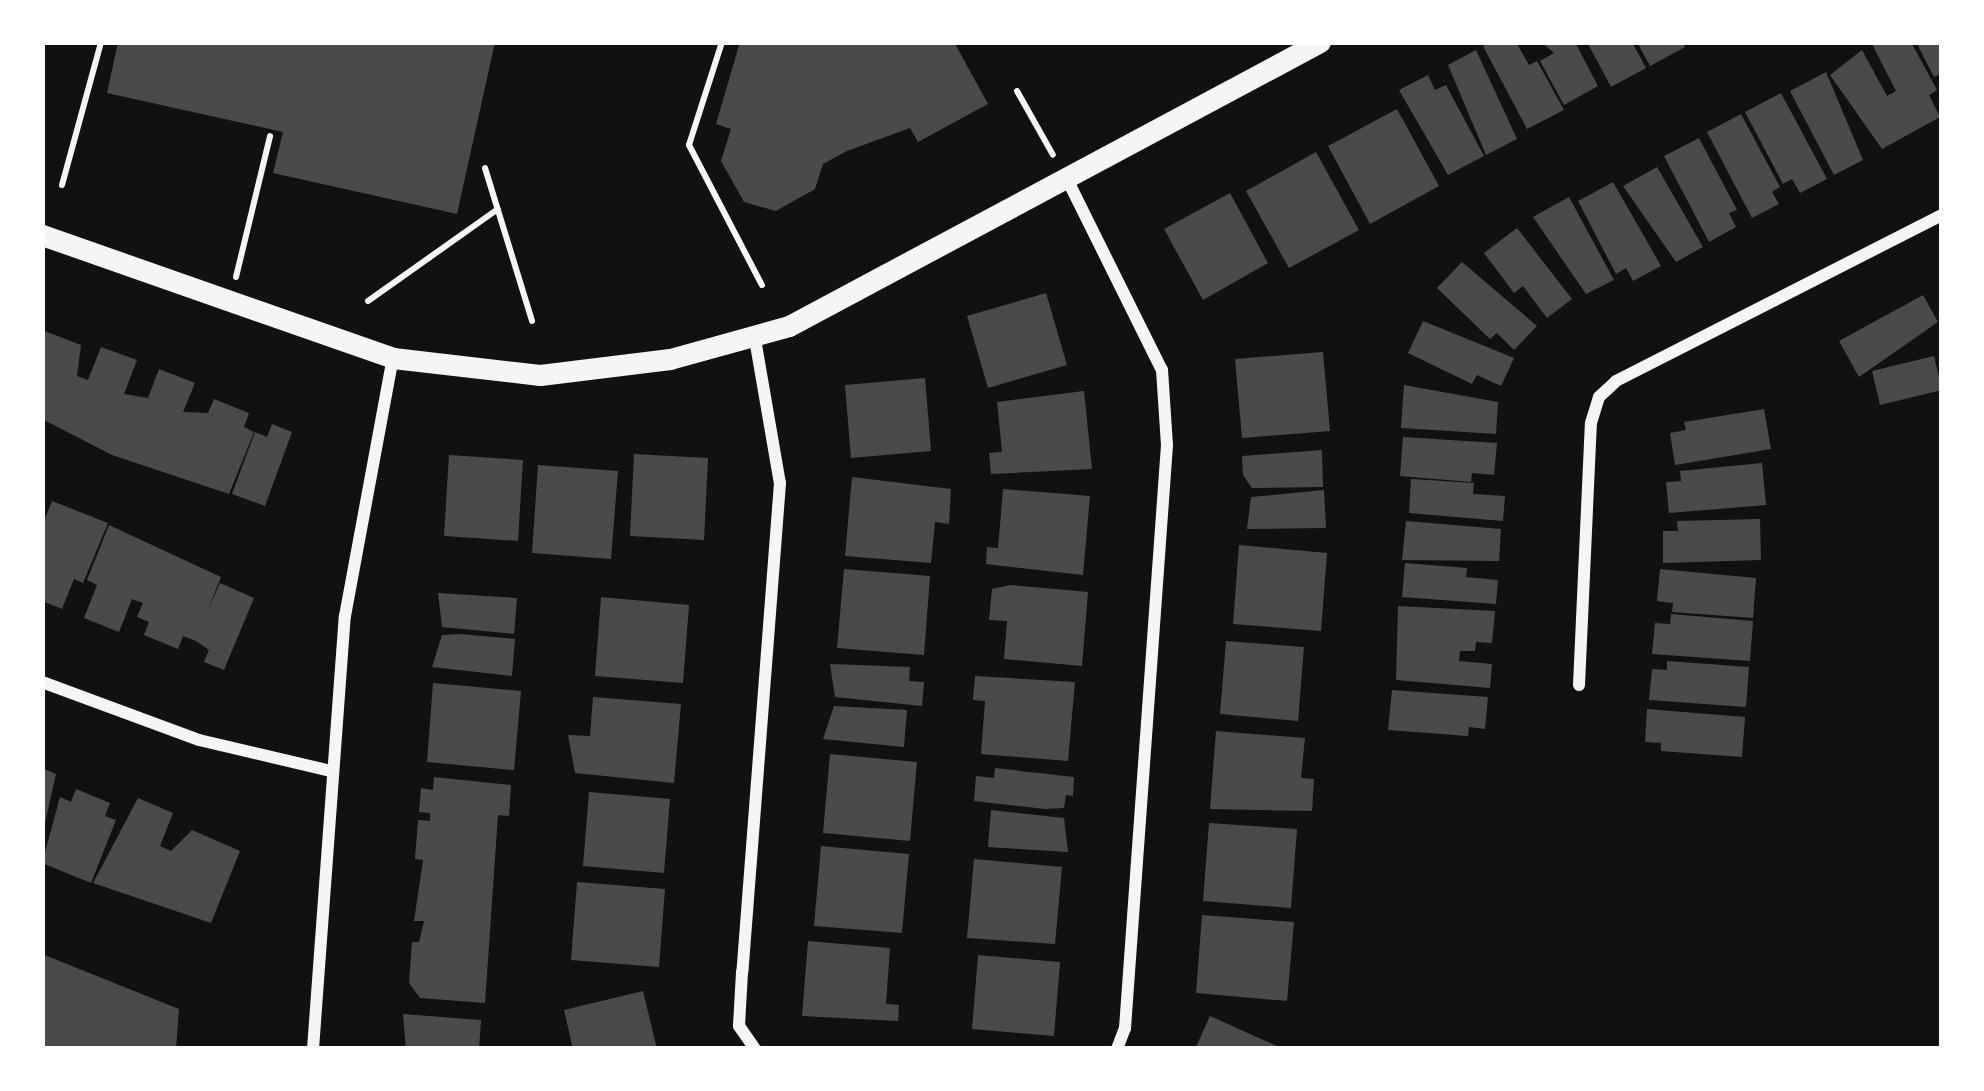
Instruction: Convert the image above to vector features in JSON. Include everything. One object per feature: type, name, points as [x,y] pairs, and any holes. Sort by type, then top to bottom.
[{"type":"street","points":[[42,235],[393,358],[541,375],[755,339],[1320,42]]},
{"type":"street","points":[[1067,179],[1162,370],[1167,445],[1125,1028],[1117,1049]]},
{"type":"street","points":[[1579,685],[1591,423],[1599,397],[1616,381],[1942,215]]},
{"type":"street","points":[[755,339],[780,483],[739,1026],[755,1049]]},
{"type":"street","points":[[313,1049],[331,771],[355,550],[393,358]]},
{"type":"street","points":[[42,682],[199,740],[331,771]]},
{"type":"path","points":[[62,185],[101,42]]},
{"type":"path","points":[[722,42],[689,146],[762,285]]},
{"type":"path","points":[[1017,91],[1055,158]]},
{"type":"path","points":[[227,297],[245,256],[270,136]]},
{"type":"path","points":[[485,168],[532,321]]},
{"type":"path","points":[[368,301],[498,209]]},
{"type":"building","points":[[118,42],[495,42],[457,214],[273,173],[283,132],[107,93]]},
{"type":"building","points":[[740,42],[954,42],[988,104],[918,142],[910,128],[847,151],[823,164],[815,189],[776,211],[744,202],[721,161],[731,129],[716,124]]},
{"type":"building","points":[[1516,42],[1529,65],[1537,61],[1564,110],[1527,129],[1483,46]]},
{"type":"building","points":[[1541,42],[1575,42],[1598,86],[1564,105],[1540,61],[1554,53]]},
{"type":"building","points":[[1587,42],[1632,42],[1646,68],[1611,87]]},
{"type":"building","points":[[1637,42],[1683,42],[1685,47],[1650,66]]},
{"type":"building","points":[[1871,42],[1911,42],[1937,90],[1929,95],[1940,117],[1882,149],[1830,75],[1862,50],[1887,96],[1896,91]]},
{"type":"building","points":[[1916,42],[1942,42],[1942,73],[1934,77]]},
{"type":"building","points":[[1476,50],[1517,139],[1486,155],[1448,65]]},
{"type":"building","points":[[1826,72],[1863,160],[1834,175],[1790,91]]},
{"type":"building","points":[[1428,75],[1435,90],[1446,85],[1484,156],[1448,175],[1399,90]]},
{"type":"building","points":[[1781,93],[1827,179],[1800,193],[1792,179],[1783,184],[1745,112]]},
{"type":"building","points":[[1397,109],[1439,186],[1370,224],[1328,146]]},
{"type":"building","points":[[1741,114],[1780,187],[1772,192],[1779,204],[1752,218],[1707,132]]},
{"type":"building","points":[[1699,138],[1737,210],[1729,213],[1736,227],[1709,242],[1664,156]]},
{"type":"building","points":[[1316,152],[1359,230],[1289,268],[1246,191]]},
{"type":"building","points":[[1657,167],[1703,247],[1676,262],[1623,186]]},
{"type":"building","points":[[1613,182],[1661,266],[1633,281],[1626,268],[1616,274],[1578,201]]},
{"type":"building","points":[[1230,193],[1268,263],[1203,300],[1164,229]]},
{"type":"building","points":[[1569,197],[1614,280],[1586,294],[1533,217]]},
{"type":"building","points":[[1517,228],[1572,299],[1547,318],[1523,286],[1514,293],[1484,253]]},
{"type":"building","points":[[1462,262],[1537,326],[1514,350],[1497,333],[1490,339],[1437,288]]},
{"type":"building","points":[[1046,293],[1067,365],[988,388],[967,316]]},
{"type":"building","points":[[1923,295],[1938,322],[1859,377],[1839,341]]},
{"type":"building","points":[[1423,321],[1514,358],[1501,386],[1477,375],[1472,384],[1408,353]]},
{"type":"building","points":[[42,330],[81,345],[77,376],[88,380],[101,347],[137,360],[124,394],[148,398],[159,369],[195,383],[183,412],[208,413],[214,399],[249,413],[244,427],[254,432],[229,494],[112,455],[42,419]]},
{"type":"building","points":[[1323,352],[1330,431],[1242,438],[1235,359]]},
{"type":"building","points":[[1934,356],[1942,390],[1880,405],[1872,371]]},
{"type":"building","points":[[925,378],[931,451],[851,458],[845,385]]},
{"type":"building","points":[[1404,385],[1498,402],[1496,434],[1401,428]]},
{"type":"building","points":[[1084,391],[1092,469],[991,474],[989,453],[1002,452],[997,402]]},
{"type":"building","points":[[1764,409],[1771,449],[1675,465],[1670,433],[1686,430],[1684,422]]},
{"type":"building","points":[[272,424],[292,432],[265,506],[232,494],[255,432],[267,437]]},
{"type":"building","points":[[1403,437],[1497,443],[1494,475],[1472,473],[1471,482],[1400,476]]},
{"type":"building","points":[[1322,450],[1323,487],[1252,488],[1243,475],[1242,456]]},
{"type":"building","points":[[634,454],[708,458],[704,540],[630,536]]},
{"type":"building","points":[[449,455],[523,460],[518,541],[444,536]]},
{"type":"building","points":[[1762,463],[1766,505],[1669,513],[1666,482],[1681,481],[1680,471]]},
{"type":"building","points":[[538,465],[618,471],[611,559],[532,553]]},
{"type":"building","points":[[852,477],[951,489],[949,524],[935,522],[931,563],[845,556]]},
{"type":"building","points":[[1411,479],[1474,483],[1473,494],[1505,496],[1503,521],[1409,513]]},
{"type":"building","points":[[1003,489],[1090,496],[1083,575],[986,564],[987,547],[998,548]]},
{"type":"building","points":[[1324,490],[1326,528],[1247,529],[1251,497]]},
{"type":"building","points":[[52,501],[108,523],[83,583],[74,579],[62,609],[42,601],[42,526]]},
{"type":"building","points":[[1760,519],[1761,560],[1663,563],[1663,531],[1678,531],[1677,521]]},
{"type":"building","points":[[1406,521],[1501,529],[1499,561],[1402,560]]},
{"type":"building","points":[[109,525],[221,577],[207,612],[220,583],[254,598],[224,670],[204,662],[209,650],[196,641],[183,636],[178,649],[144,635],[149,622],[137,617],[143,603],[132,599],[119,632],[84,618],[97,585],[87,580]]},
{"type":"building","points":[[1239,545],[1327,553],[1321,631],[1233,624]]},
{"type":"building","points":[[1405,563],[1467,568],[1466,577],[1498,580],[1496,604],[1402,597]]},
{"type":"building","points":[[844,569],[930,576],[924,655],[837,648]]},
{"type":"building","points":[[1660,569],[1756,578],[1753,618],[1672,612],[1673,603],[1657,601]]},
{"type":"building","points":[[1010,585],[1088,592],[1082,666],[1004,659],[1007,621],[989,620],[992,589]]},
{"type":"building","points":[[438,593],[517,598],[514,634],[442,627]]},
{"type":"building","points":[[601,597],[689,605],[683,683],[595,676]]},
{"type":"building","points":[[1398,606],[1495,611],[1492,643],[1476,642],[1475,651],[1460,651],[1459,661],[1492,664],[1490,688],[1396,680]]},
{"type":"building","points":[[1671,614],[1753,621],[1750,661],[1652,654],[1655,623],[1670,624]]},
{"type":"building","points":[[442,635],[515,639],[512,676],[432,667]]},
{"type":"building","points":[[1226,641],[1304,647],[1298,721],[1220,714]]},
{"type":"building","points":[[1667,661],[1749,667],[1746,707],[1649,700],[1652,669],[1667,670]]},
{"type":"building","points":[[830,664],[910,667],[909,681],[924,682],[922,706],[835,697]]},
{"type":"building","points":[[975,676],[1075,682],[1068,761],[981,754],[985,701],[973,700]]},
{"type":"building","points":[[433,683],[521,691],[514,770],[427,762]]},
{"type":"building","points":[[1392,690],[1488,697],[1485,729],[1469,727],[1468,736],[1388,730]]},
{"type":"building","points":[[593,697],[681,704],[674,783],[575,773],[568,735],[590,736]]},
{"type":"building","points":[[834,706],[907,710],[904,747],[823,739]]},
{"type":"building","points":[[1647,709],[1745,717],[1742,757],[1661,751],[1661,743],[1645,742]]},
{"type":"building","points":[[1216,731],[1305,738],[1301,778],[1314,779],[1312,811],[1210,809]]},
{"type":"building","points":[[830,754],[917,762],[910,841],[823,833]]},
{"type":"building","points":[[42,768],[56,774],[42,836]]},
{"type":"building","points":[[995,768],[1074,777],[1073,796],[1066,795],[1064,808],[1045,809],[974,801],[976,776],[994,778]]},
{"type":"building","points":[[434,777],[511,785],[509,816],[498,815],[485,1003],[420,998],[409,983],[412,942],[419,942],[424,921],[414,921],[423,860],[415,859],[418,820],[430,821],[430,813],[419,812],[421,788],[433,790]]},
{"type":"building","points":[[76,789],[110,803],[105,816],[116,820],[91,883],[42,863],[60,797],[71,802]]},
{"type":"building","points":[[589,792],[670,799],[664,873],[583,866]]},
{"type":"building","points":[[138,798],[173,813],[160,846],[171,851],[192,830],[240,851],[211,923],[93,883]]},
{"type":"building","points":[[991,810],[1064,818],[1068,852],[988,847]]},
{"type":"building","points":[[1209,823],[1297,829],[1291,908],[1203,901]]},
{"type":"building","points":[[821,846],[909,854],[902,933],[814,926]]},
{"type":"building","points":[[974,859],[1062,867],[1055,944],[967,938]]},
{"type":"building","points":[[577,882],[665,889],[659,967],[571,960]]},
{"type":"building","points":[[1202,915],[1294,922],[1287,1001],[1196,993]]},
{"type":"building","points":[[808,941],[890,948],[886,1004],[899,1005],[898,1021],[802,1016]]},
{"type":"building","points":[[42,954],[179,1009],[176,1049],[42,1049]]},
{"type":"building","points":[[978,955],[1060,962],[1054,1036],[972,1029]]},
{"type":"building","points":[[643,991],[657,1049],[573,1049],[564,1010]]},
{"type":"building","points":[[403,1014],[481,1020],[479,1049],[406,1049]]},
{"type":"building","points":[[1210,1016],[1250,1034],[1284,1049],[1195,1049]]}]
